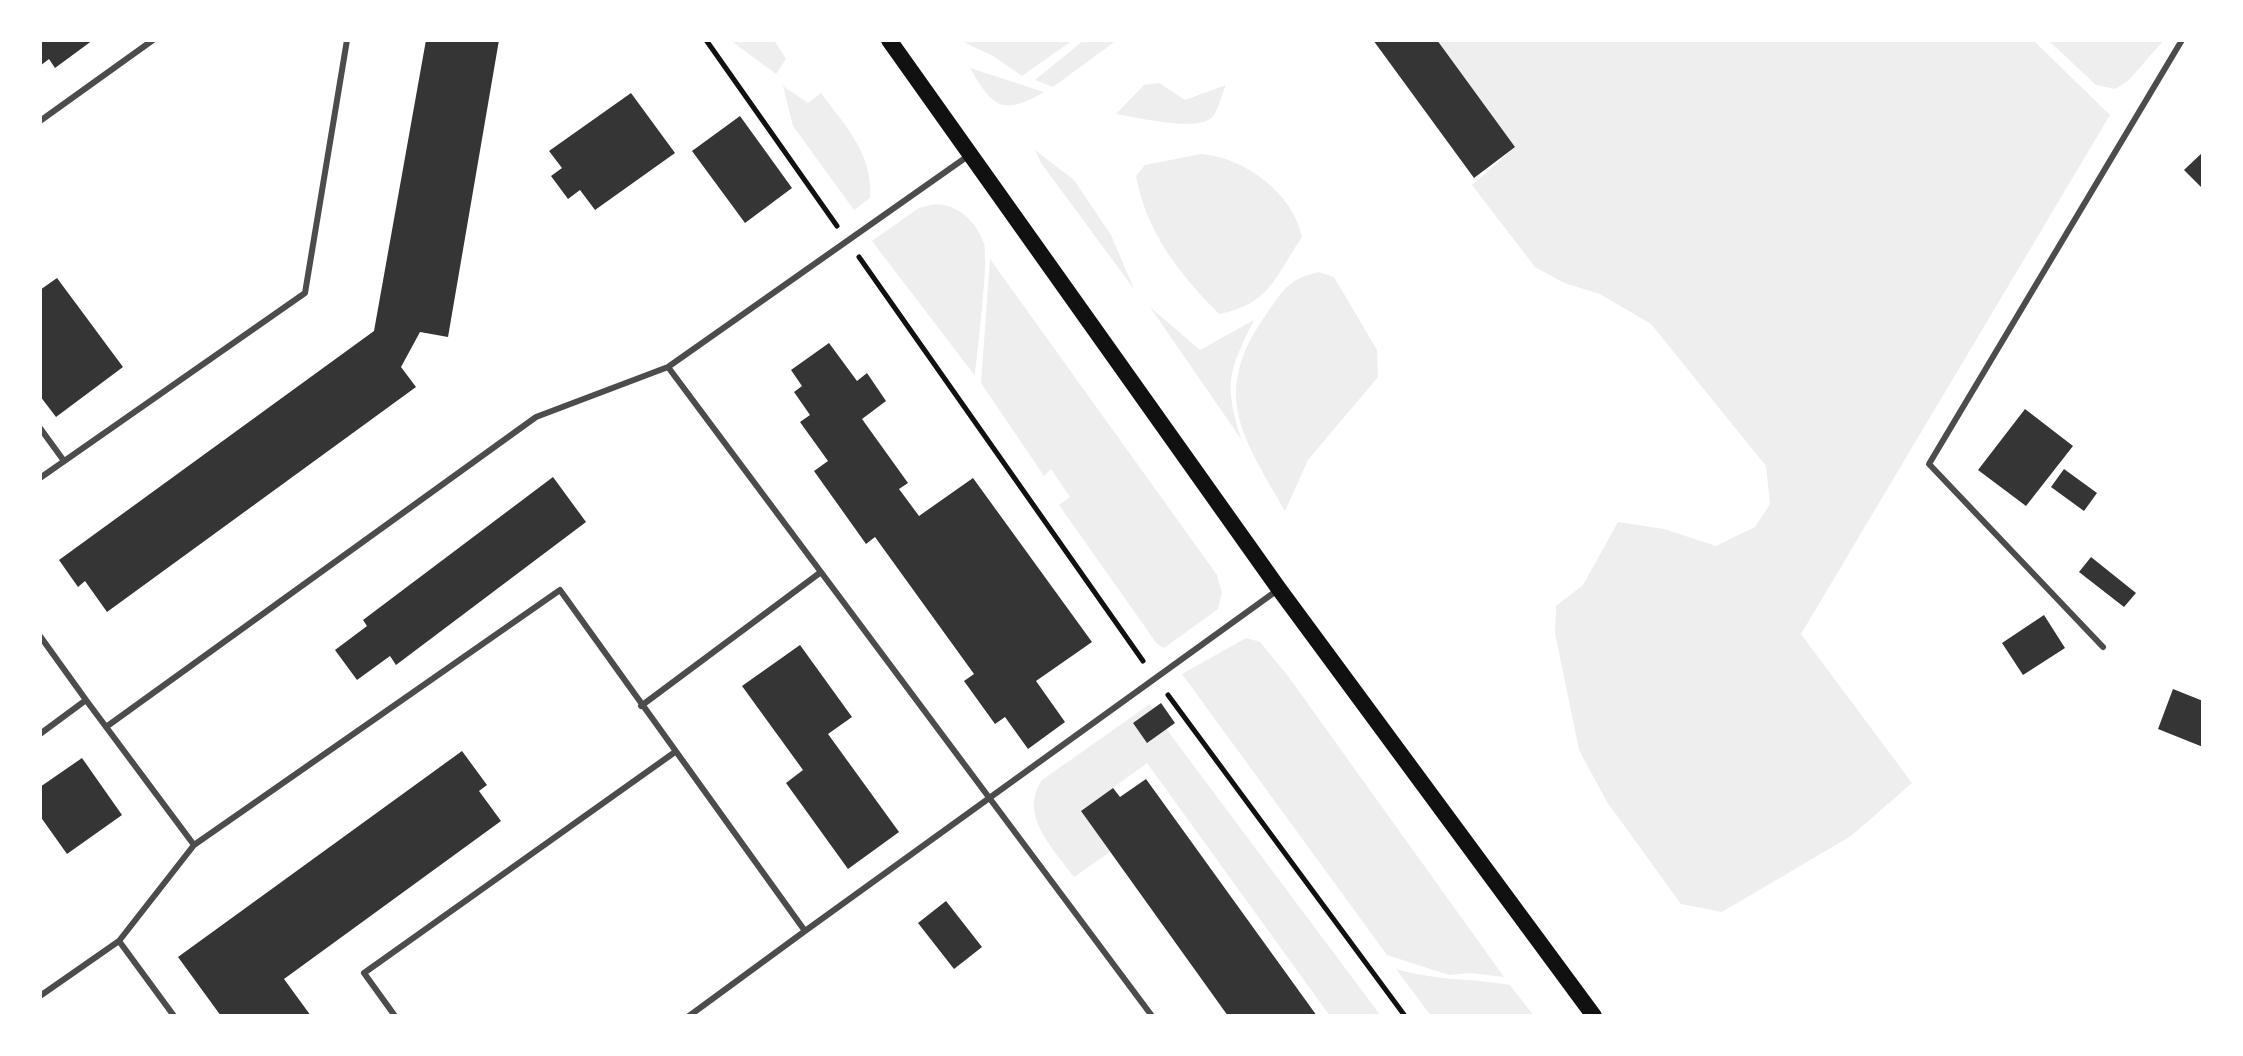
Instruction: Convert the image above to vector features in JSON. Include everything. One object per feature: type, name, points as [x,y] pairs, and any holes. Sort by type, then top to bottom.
[{"type":"main road","points":[[889,40],[1279,589],[1594,1016]]},
{"type":"lane","points":[[40,121],[153,40]]},
{"type":"lane","points":[[40,478],[305,293],[347,40]]},
{"type":"lane","points":[[2103,647],[1929,464],[2182,40]]},
{"type":"lane","points":[[106,727],[536,417],[668,367],[970,155]]},
{"type":"lane","points":[[668,367],[1152,1016]]},
{"type":"lane","points":[[40,428],[64,461]]},
{"type":"lane","points":[[641,706],[821,572]]},
{"type":"lane","points":[[689,1016],[1279,589]]},
{"type":"lane","points":[[40,996],[119,941],[194,845],[560,590],[805,931]]},
{"type":"lane","points":[[40,636],[194,845]]},
{"type":"lane","points":[[40,734],[86,700]]},
{"type":"lane","points":[[395,1016],[364,973],[675,752]]},
{"type":"lane","points":[[119,941],[174,1016]]},
{"type":"path","points":[[706,40],[1155,678],[1405,1016]]},
{"type":"shaded area","points":[[730,40],[774,40],[786,59],[776,74]]},
{"type":"shaded area","points":[[959,40],[1073,40],[1022,76],[993,56]]},
{"type":"shaded area","points":[[1084,40],[1117,40],[1053,87],[1035,80]]},
{"type":"shaded area","points":[[1437,40],[2033,40],[2110,115],[1801,634],[1912,783],[1851,836],[1722,912],[1681,904],[1607,802],[1579,750],[1555,633],[1556,606],[1583,585],[1618,522],[1664,529],[1716,546],[1755,527],[1770,504],[1766,466],[1651,324],[1600,294],[1564,283],[1535,267],[1472,185],[1515,147]]},
{"type":"shaded area","points":[[2048,40],[2164,40],[2128,81],[2115,89],[2096,85]]},
{"type":"shaded area","points":[[970,68],[1044,92],[1018,104],[1000,104],[986,92]]},
{"type":"shaded area","points":[[1159,83],[1185,100],[1226,85],[1216,112],[1207,121],[1183,124],[1116,114],[1144,85]]},
{"type":"shaded area","points":[[783,86],[808,103],[821,93],[856,142],[867,168],[870,198],[854,210],[793,126]]},
{"type":"shaded area","points":[[1035,150],[1074,180],[1111,235],[1134,289],[1041,163]]},
{"type":"shaded area","points":[[1201,154],[1234,162],[1265,180],[1289,206],[1302,237],[1261,296],[1219,314],[1167,251],[1148,216],[1136,176],[1145,165]]},
{"type":"shaded area","points":[[934,204],[951,207],[965,215],[984,244],[984,287],[975,376],[872,241],[919,208]]},
{"type":"shaded area","points":[[990,259],[1217,575],[1222,593],[1218,609],[1164,648],[1157,644],[1059,505],[1070,497],[1051,469],[1044,476],[981,383]]},
{"type":"shaded area","points":[[1319,272],[1334,277],[1377,350],[1378,377],[1308,460],[1285,511],[1246,438],[1236,393],[1239,369],[1248,344],[1282,292],[1300,278]]},
{"type":"shaded area","points":[[1150,307],[1200,350],[1254,320],[1231,378],[1232,404],[1241,439]]},
{"type":"shaded area","points":[[1246,638],[1260,642],[1288,676],[1504,977],[1470,973],[1449,975],[1387,955],[1182,674]]},
{"type":"shaded area","points":[[1150,704],[1381,1016],[1330,1016],[1147,763],[1081,811],[1110,852],[1074,877],[1048,843],[1034,806],[1042,780]]},
{"type":"shaded area","points":[[1396,969],[1425,976],[1510,985],[1534,1016],[1431,1016]]},
{"type":"building","points":[[40,40],[93,40],[55,68],[49,59],[40,66]]},
{"type":"building","points":[[426,40],[499,40],[448,337],[420,332],[401,367],[416,387],[107,612],[85,581],[78,587],[59,560],[374,331]]},
{"type":"building","points":[[1373,40],[1437,40],[1515,147],[1474,178]]},
{"type":"building","points":[[631,93],[675,153],[595,210],[580,190],[568,199],[551,176],[562,168],[549,151]]},
{"type":"building","points":[[740,116],[792,188],[745,223],[692,151]]},
{"type":"building","points":[[2203,152],[2203,189],[2184,170]]},
{"type":"building","points":[[57,278],[123,367],[56,417],[40,396],[40,290]]},
{"type":"building","points":[[829,343],[857,381],[867,373],[886,401],[862,419],[908,483],[899,489],[919,516],[973,478],[1092,642],[1036,681],[1065,722],[1028,749],[1005,717],[995,724],[964,681],[974,674],[875,537],[866,544],[814,471],[828,461],[800,422],[810,415],[794,392],[802,386],[791,370]]},
{"type":"building","points":[[2025,409],[2073,446],[2026,506],[1978,470]]},
{"type":"building","points":[[2064,469],[2097,493],[2084,511],[2051,487]]},
{"type":"building","points":[[553,477],[586,522],[396,665],[390,656],[357,680],[335,650],[367,626],[363,620]]},
{"type":"building","points":[[2091,557],[2136,593],[2124,607],[2079,572]]},
{"type":"building","points":[[2044,615],[2065,648],[2023,675],[2002,643]]},
{"type":"building","points":[[800,645],[852,717],[828,734],[899,832],[848,869],[786,783],[803,770],[742,686]]},
{"type":"building","points":[[2173,689],[2203,701],[2203,747],[2158,729]]},
{"type":"building","points":[[1161,703],[1175,723],[1147,743],[1133,723]]},
{"type":"building","points":[[462,751],[487,785],[479,791],[501,821],[284,979],[311,1016],[221,1016],[178,957]]},
{"type":"building","points":[[82,758],[122,815],[67,854],[40,816],[40,787]]},
{"type":"building","points":[[1146,779],[1317,1016],[1228,1016],[1081,811],[1113,788],[1120,797]]},
{"type":"building","points":[[946,901],[982,947],[954,969],[918,923]]}]
